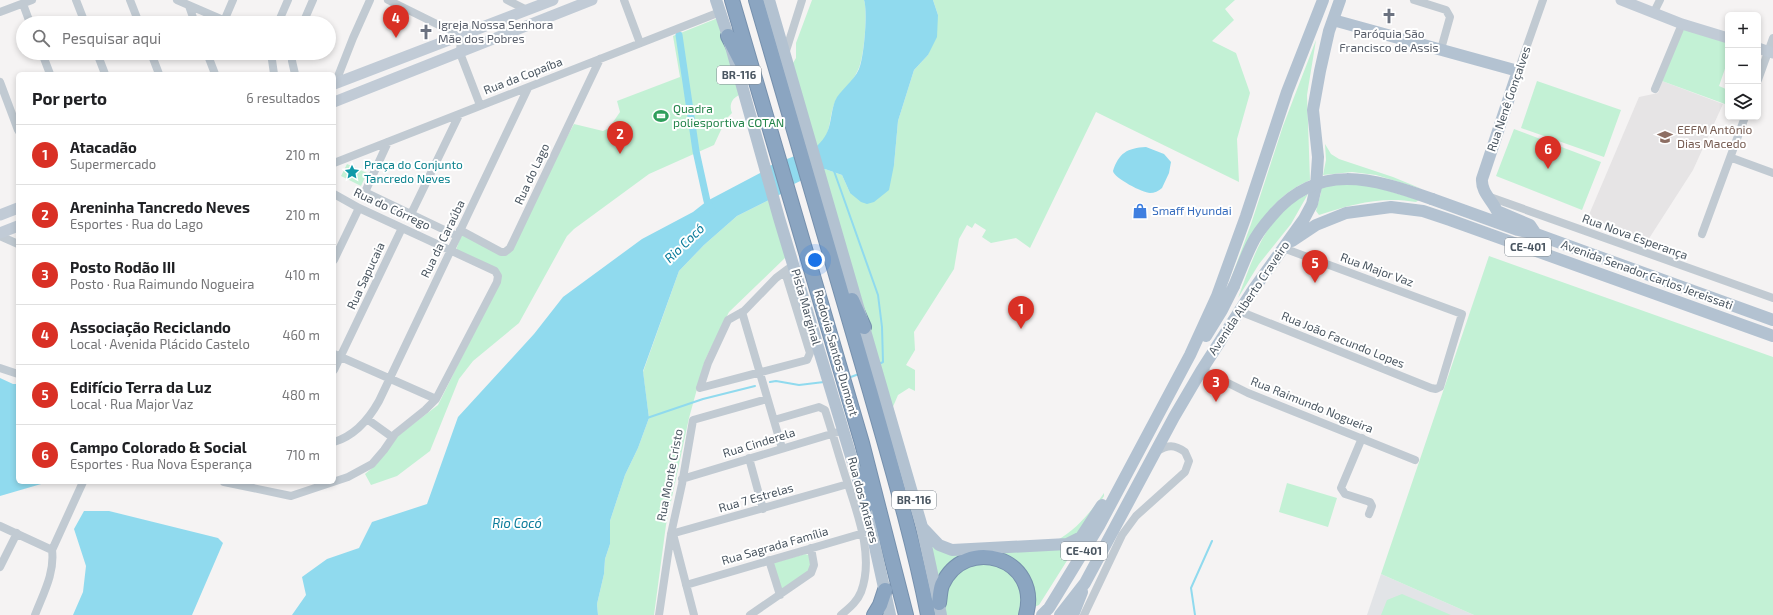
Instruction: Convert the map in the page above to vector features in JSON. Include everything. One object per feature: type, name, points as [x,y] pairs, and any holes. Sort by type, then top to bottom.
[{"type":"highway","name":"Rodovia Santos Dumont","points":[[732,0],[862,443],[906,615]]},
{"type":"highway","name":"Rodovia Santos Dumont","points":[[756,0],[803,142],[822,207],[833,260],[863,345],[875,387],[928,615]]},
{"type":"highway","points":[[728,36],[762,100]]},
{"type":"highway","points":[[833,260],[864,327]]},
{"type":"highway","points":[[862,443],[866,506]]},
{"type":"highway","points":[[940,609],[941,586],[959,564],[980,557],[991,557],[1002,560],[1011,565],[1023,579],[1029,595],[1029,605],[1026,615]]},
{"type":"highway","points":[[874,615],[880,605],[885,590]]},
{"type":"main road","name":"Pista Marginal","points":[[716,0],[728,36],[779,218],[789,268],[820,356],[833,399],[838,432],[866,506],[867,532],[885,590],[890,615]]},
{"type":"main road","name":"BR-116","points":[[769,0],[785,57],[803,142]]},
{"type":"main road","name":"Avenida Alberto Craveiro","points":[[1042,615],[1049,608],[1099,526],[1190,356],[1217,296],[1246,216],[1287,92],[1323,0]]},
{"type":"main road","name":"Avenida Alberto Craveiro","points":[[1060,615],[1085,583],[1156,451],[1202,370],[1239,311],[1304,219],[1314,196],[1318,157],[1314,110],[1320,71],[1333,20],[1340,0]]},
{"type":"main road","points":[[1333,20],[1518,71]]},
{"type":"main road","name":"Rua Nenê Gonçalves","points":[[1518,71],[1482,179],[1482,188],[1490,197],[1497,211],[1530,225],[1536,234]]},
{"type":"main road","name":"Avenida Senador Carlos Jereissati","points":[[1190,356],[1214,322],[1234,286],[1252,243],[1260,229],[1285,201],[1298,191],[1325,182],[1352,179],[1385,184],[1432,199],[1518,230],[1536,234],[1773,320]]},
{"type":"main road","name":"BR-116","points":[[822,207],[864,327],[863,345]]},
{"type":"main road","name":"Avenida Senador Carlos Jereissati","points":[[1283,248],[1316,225],[1346,213],[1391,207],[1423,211],[1773,336]]},
{"type":"main road","name":"BR-116","points":[[875,387],[922,527],[940,609]]},
{"type":"main road","points":[[922,527],[939,545],[952,550],[1067,544],[1081,537],[1107,497],[1121,483]]},
{"type":"main road","points":[[1073,615],[1081,598],[1085,583]]},
{"type":"street","points":[[0,12],[32,0]]},
{"type":"street","points":[[76,0],[82,16]]},
{"type":"street","points":[[130,0],[136,16]]},
{"type":"street","points":[[178,0],[213,16]]},
{"type":"street","points":[[229,16],[233,0]]},
{"type":"street","points":[[281,16],[288,0]]},
{"type":"street","points":[[306,16],[314,0]]},
{"type":"street","points":[[336,79],[370,0]]},
{"type":"street","points":[[388,0],[461,36]]},
{"type":"street","points":[[507,0],[527,10]]},
{"type":"street","points":[[336,83],[553,0]]},
{"type":"street","points":[[336,101],[592,0]]},
{"type":"street","points":[[624,0],[640,43]]},
{"type":"street","points":[[785,57],[802,0]]},
{"type":"street","points":[[1414,0],[1446,10],[1448,12],[1450,17],[1441,50]]},
{"type":"street","name":"Rua Nenê Gonçalves","points":[[1518,71],[1543,0]]},
{"type":"street","points":[[1621,0],[1682,24],[1725,37]]},
{"type":"street","points":[[1654,12],[1660,0]]},
{"type":"street","points":[[23,4],[27,16]]},
{"type":"street","points":[[189,6],[193,16]]},
{"type":"street","name":"Rua da Copaíba","points":[[336,162],[720,12]]},
{"type":"street","points":[[1654,89],[1682,24]]},
{"type":"street","points":[[461,36],[460,53],[480,105]]},
{"type":"street","points":[[1761,69],[1766,51],[1773,38]]},
{"type":"street","name":"Rua do Lago","points":[[458,235],[502,252],[505,252],[510,248],[600,59]]},
{"type":"street","points":[[45,60],[49,72]]},
{"type":"street","points":[[100,60],[105,72]]},
{"type":"street","points":[[154,60],[158,72]]},
{"type":"street","points":[[210,60],[214,72]]},
{"type":"street","points":[[273,60],[274,72]]},
{"type":"street","points":[[292,60],[295,72]]},
{"type":"street","points":[[0,82],[16,125]]},
{"type":"street","name":"Rua da Caraúba","points":[[336,441],[356,430],[367,419],[379,402],[389,378],[528,88]]},
{"type":"street","points":[[411,214],[459,114]]},
{"type":"street","points":[[1702,234],[1732,158],[1744,120]]},
{"type":"street","name":"Rua do Córrego","points":[[388,142],[365,192],[458,235]]},
{"type":"street","points":[[1732,158],[1773,172]]},
{"type":"street","name":"Rua do Córrego","points":[[336,195],[359,208],[451,249],[495,272],[498,276],[497,282],[436,399]]},
{"type":"street","name":"Rua Nova Esperança","points":[[1490,197],[1773,298]]},
{"type":"street","points":[[336,256],[359,208]]},
{"type":"street","points":[[0,215],[16,209]]},
{"type":"street","points":[[0,233],[16,227]]},
{"type":"street","name":"Rua Sapucaia","points":[[338,355],[402,228]]},
{"type":"street","points":[[0,236],[16,243]]},
{"type":"street","name":"Rua Major Vaz","points":[[1283,248],[1462,314],[1442,384],[1438,388]]},
{"type":"street","points":[[789,268],[810,357],[807,360],[700,388],[708,363],[728,320],[732,316],[742,312],[776,278],[789,268]]},
{"type":"street","name":"Rua João Facundo Lopes","points":[[1239,311],[1431,388],[1438,388]]},
{"type":"street","points":[[742,312],[782,448]]},
{"type":"street","points":[[336,481],[348,477],[372,464],[384,450],[392,437],[436,399],[338,355]]},
{"type":"street","points":[[0,368],[16,373]]},
{"type":"street","name":"Rua Raimundo Nogueira","points":[[1202,370],[1248,393],[1415,460]]},
{"type":"street","name":"Rua Monte Cristo","points":[[694,615],[672,534],[693,420],[767,399]]},
{"type":"street","name":"Rua dos Antares","points":[[774,420],[820,407],[825,410],[838,432],[848,484],[867,532],[866,562],[863,585],[857,599],[842,615]]},
{"type":"street","points":[[367,419],[392,437]]},
{"type":"street","name":"Rua Cinderela","points":[[682,479],[838,432]]},
{"type":"street","points":[[1362,438],[1341,488],[1345,494],[1370,502],[1372,506],[1369,514]]},
{"type":"street","points":[[1084,615],[1122,536],[1130,523],[1185,472],[1189,461],[1185,452],[1180,448],[1171,445],[1165,446],[1156,451]]},
{"type":"street","points":[[749,458],[762,509]]},
{"type":"street","points":[[35,615],[52,570],[54,561],[52,550],[82,484]]},
{"type":"street","points":[[240,484],[256,486],[291,496],[327,484]]},
{"type":"street","name":"Rua 7 Estrelas","points":[[672,534],[848,484]]},
{"type":"street","points":[[0,526],[52,550]]},
{"type":"street","name":"Rua Sagrada Família","points":[[686,585],[867,532]]},
{"type":"street","points":[[0,567],[17,533]]},
{"type":"street","points":[[659,615],[672,534]]},
{"type":"street","points":[[750,615],[813,571],[814,564],[811,548]]},
{"type":"street","points":[[769,560],[780,595]]},
{"type":"shaded area","name":"EEFM Antônio Dias Macedo","points":[[1662,81],[1723,104],[1693,170],[1648,240],[1588,217],[1639,97],[1658,93]]},
{"type":"shaded area","points":[[1381,574],[1474,615],[1367,615]]},
{"type":"green space","points":[[812,0],[864,0],[866,14],[864,46],[860,65],[852,81],[836,100],[829,127],[824,139],[813,149],[787,64],[793,63],[796,58],[796,43]]},
{"type":"green space","points":[[933,0],[1235,0],[1225,9],[1234,20],[1212,41],[1236,53],[1250,93],[1237,139],[1239,182],[1096,112],[1030,248],[1016,238],[991,243],[982,237],[986,230],[975,223],[972,228],[967,225],[959,239],[954,269],[914,332],[915,350],[906,365],[915,370],[915,391],[909,388],[898,395],[892,409],[821,171],[825,169],[842,175],[850,193],[894,165],[898,121],[914,70],[928,55],[938,15]]},
{"type":"green space","points":[[718,18],[739,95],[732,101],[732,113],[726,119],[714,145],[649,174],[574,229],[567,236],[519,323],[473,361],[459,379],[430,451],[397,476],[371,485],[365,474],[376,465],[396,437],[438,405],[501,278],[456,250],[461,236],[463,235],[503,255],[574,124],[603,131],[609,128],[620,112],[617,101],[680,77],[673,36]]},
{"type":"green space","points":[[1686,29],[1725,42],[1725,69],[1719,86],[1725,89],[1725,104],[1662,81],[1682,31]]},
{"type":"green space","points":[[1316,40],[1307,95],[1310,180],[1293,189],[1278,201],[1266,214],[1248,244],[1225,295],[1251,224],[1283,126]]},
{"type":"green space","points":[[1537,81],[1621,110],[1604,157],[1521,128]]},
{"type":"green space","points":[[1514,129],[1601,162],[1582,210],[1496,176]]},
{"type":"green space","points":[[1325,144],[1331,154],[1339,159],[1393,177],[1422,189],[1376,175],[1352,172],[1323,175],[1326,160]]},
{"type":"green space","points":[[347,164],[367,173],[361,186],[341,176]]},
{"type":"green space","points":[[1335,184],[1365,184],[1419,200],[1416,202],[1391,200],[1367,202],[1343,207],[1319,215],[1316,211],[1321,193],[1319,188]]},
{"type":"green space","points":[[1308,194],[1291,224],[1259,264],[1238,298],[1257,250],[1269,228],[1287,206]]},
{"type":"green space","points":[[769,200],[786,257],[729,312],[705,360],[689,418],[666,525],[654,615],[598,615],[597,604],[604,574],[605,559],[610,544],[610,521],[625,475],[638,448],[649,418],[643,372],[679,271],[704,245],[737,216]]},
{"type":"green space","points":[[1489,256],[1773,357],[1773,615],[1474,615],[1381,574]]},
{"type":"green space","points":[[1287,483],[1337,498],[1328,527],[1279,512]]},
{"type":"green space","points":[[1104,493],[1104,496],[1092,515],[1073,538],[1056,541],[1070,532],[1083,520]]},
{"type":"green space","points":[[930,543],[939,549],[1074,545],[1075,548],[1039,605],[1034,607],[1034,593],[987,553],[939,582]]},
{"type":"green space","points":[[805,554],[809,555],[811,571],[782,590],[773,563]]},
{"type":"green space","points":[[1001,563],[1024,590],[1023,615],[945,615],[944,598],[947,586],[966,565]]},
{"type":"green space","points":[[1402,594],[1451,615],[1381,615],[1387,600]]},
{"type":"water","name":"Rio Cocó","points":[[864,0],[933,0],[938,15],[937,37],[928,55],[914,70],[898,121],[894,165],[889,190],[874,202],[867,204],[861,202],[850,193],[842,175],[825,169],[792,185],[785,192],[737,216],[704,245],[679,271],[643,371],[649,418],[638,448],[625,475],[610,521],[610,544],[605,559],[604,574],[597,604],[598,615],[292,615],[306,595],[302,577],[327,559],[359,548],[372,522],[427,504],[458,417],[534,334],[563,297],[642,239],[693,212],[707,201],[762,172],[765,168],[809,150],[823,140],[830,124],[835,101],[857,73],[861,63],[866,14]]},
{"type":"water","points":[[1146,147],[1164,154],[1171,162],[1169,173],[1162,188],[1152,193],[1141,191],[1129,185],[1118,177],[1113,171],[1121,156],[1129,150]]},
{"type":"water","points":[[0,378],[16,384],[16,484],[41,484],[0,496]]},
{"type":"water","points":[[84,511],[109,511],[218,538],[223,543],[192,615],[73,615],[83,592],[86,566],[74,529]]},
{"type":"waterway","points":[[679,35],[696,151],[707,201],[712,210]]},
{"type":"waterway","points":[[834,171],[878,295],[882,327],[883,362],[879,364]]},
{"type":"waterway","points":[[848,378],[859,374]]},
{"type":"waterway","points":[[770,382],[776,381],[799,385],[824,382]]},
{"type":"waterway","points":[[647,418],[703,399],[755,386]]},
{"type":"waterway","points":[[1195,615],[1191,588],[1212,541]]},
{"type":"place","name":"Paróquia São Francisco de Assis","points":[[1389,16]]},
{"type":"place","name":"Igreja Nossa Senhora Mãe dos Pobres","points":[[426,32]]},
{"type":"place","name":"Associação Reciclando","points":[[396,38]]},
{"type":"place","name":"Quadra poliesportiva COTAN","points":[[661,116]]},
{"type":"place","name":"EEFM Antônio Dias Macedo","points":[[1665,137]]},
{"type":"place","name":"Areninha Tancredo Neves","points":[[620,154]]},
{"type":"place","name":"Campo Colorado & Social","points":[[1548,169]]},
{"type":"place","name":"Praça do Conjunto Tancredo Neves","points":[[352,172]]},
{"type":"place","name":"Smaff Hyundai","points":[[1140,211]]},
{"type":"place","name":"Edifício Terra da Luz","points":[[1315,283]]},
{"type":"place","name":"Atacadão","points":[[1021,329]]},
{"type":"place","name":"Posto Rodão III","points":[[1216,402]]}]
